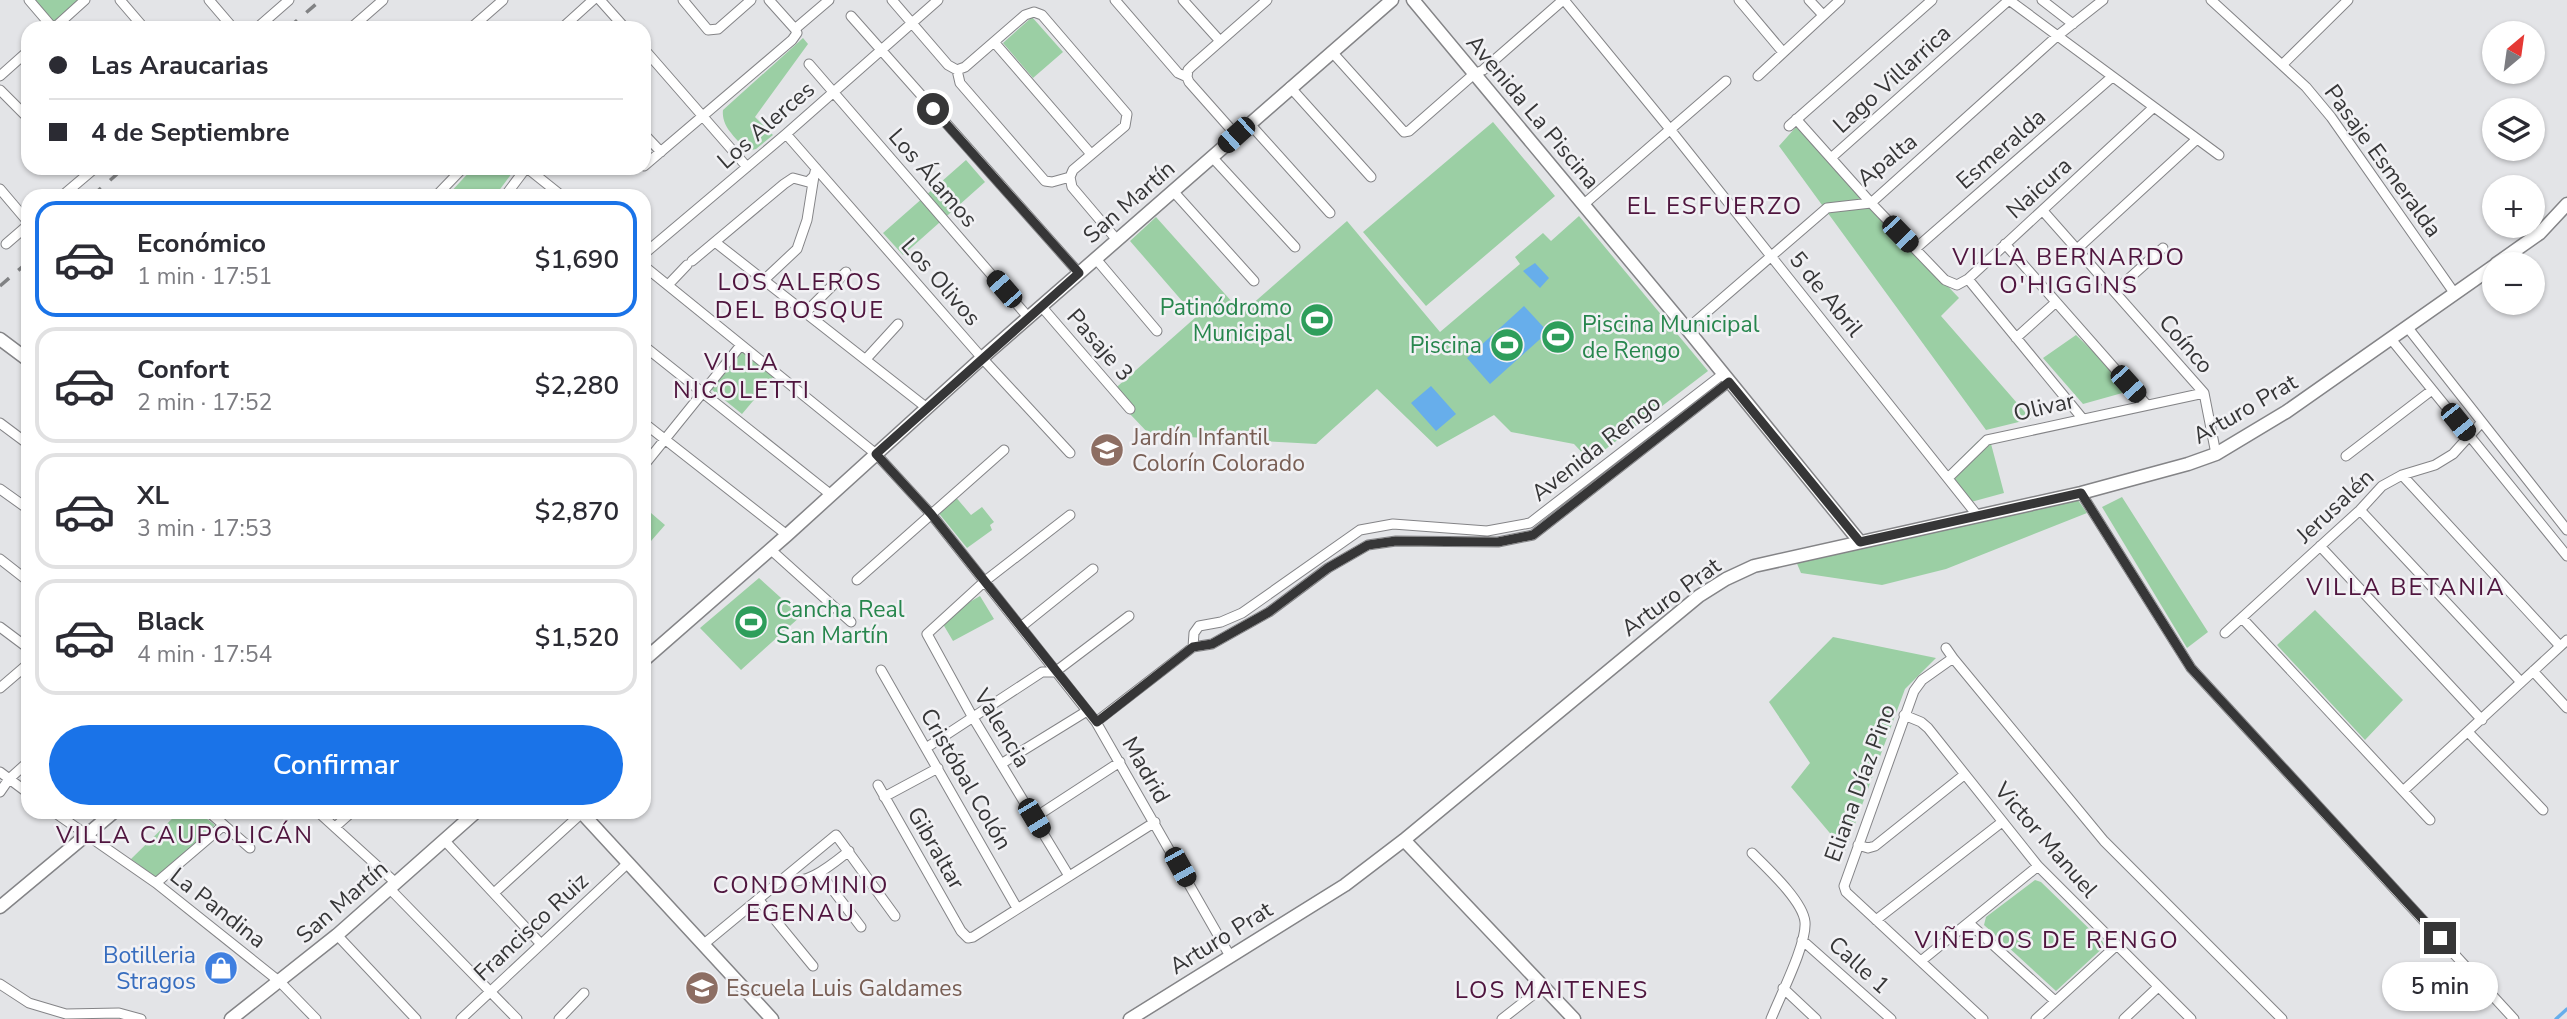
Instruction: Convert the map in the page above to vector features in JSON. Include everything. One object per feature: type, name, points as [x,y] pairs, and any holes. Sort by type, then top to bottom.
[{"type":"main road","name":"San Martín","points":[[651,654],[1028,317],[1392,0]]},
{"type":"main road","name":"Avenida La Piscina","points":[[1413,0],[1860,542]]},
{"type":"main road","name":"Arturo Prat","points":[[2513,252],[2540,233],[2567,204]]},
{"type":"main road","name":"Arturo Prat","points":[[1130,1019],[1345,885],[1404,841],[1699,596],[1726,579],[1754,566],[2081,493],[2216,454],[2286,412],[2482,274]]},
{"type":"main road","points":[[0,339],[21,355]]},
{"type":"main road","points":[[0,907],[106,819]]},
{"type":"main road","name":"San Martín","points":[[231,1019],[337,935],[469,819]]},
{"type":"main road","points":[[587,819],[772,1019]]},
{"type":"main road","points":[[1404,841],[1574,1019]]},
{"type":"street","points":[[29,0],[47,21]]},
{"type":"street","points":[[61,21],[85,0]]},
{"type":"street","points":[[120,0],[138,21]]},
{"type":"street","points":[[209,0],[227,21]]},
{"type":"street","points":[[265,21],[289,0]]},
{"type":"street","points":[[359,21],[383,0]]},
{"type":"street","points":[[479,21],[503,0]]},
{"type":"street","points":[[570,21],[593,0]]},
{"type":"street","points":[[600,0],[619,21]]},
{"type":"street","points":[[683,0],[708,30],[718,29],[751,0]]},
{"type":"street","points":[[651,160],[792,40],[797,33],[795,29],[769,0]]},
{"type":"street","points":[[795,29],[829,0]]},
{"type":"street","points":[[892,0],[948,65],[957,70],[960,83],[1045,181],[1070,177]]},
{"type":"street","name":"Los Alerces","points":[[651,248],[938,0]]},
{"type":"street","points":[[1115,0],[1178,73],[1187,77]]},
{"type":"street","points":[[1183,0],[1220,41]]},
{"type":"street","points":[[1236,135],[1189,82],[1188,70],[1256,4],[1267,0]]},
{"type":"street","points":[[1332,52],[1404,132],[1409,131],[1564,0]]},
{"type":"street","name":"5 de Abril","points":[[1564,0],[1977,516]]},
{"type":"street","points":[[1739,0],[1782,51]]},
{"type":"street","points":[[1809,0],[1823,15]]},
{"type":"street","points":[[1758,76],[1840,0]]},
{"type":"street","points":[[1932,0],[1793,123],[1832,158],[1945,280],[1957,285],[1968,279],[2082,418]]},
{"type":"street","points":[[2009,0],[2219,155]]},
{"type":"street","name":"Lago Villarrica","points":[[1832,158],[2009,0]]},
{"type":"street","points":[[2042,0],[2073,24]]},
{"type":"street","name":"Apalta","points":[[1687,329],[1827,208],[1871,203],[2056,37],[2103,0]]},
{"type":"street","name":"Pasaje Esmeralda","points":[[2211,0],[2283,65],[2331,117],[2455,294]]},
{"type":"street","points":[[2283,65],[2348,0]]},
{"type":"street","points":[[957,70],[965,67],[1025,15],[1037,12],[1126,111],[1128,120],[1123,128],[1073,170],[1070,177],[1072,187],[1117,240]]},
{"type":"street","points":[[851,16],[1079,273]]},
{"type":"street","points":[[994,42],[1091,154]]},
{"type":"street","points":[[0,76],[21,57]]},
{"type":"street","points":[[651,57],[747,167]]},
{"type":"street","name":"Los Álamos","points":[[808,64],[1028,317]]},
{"type":"street","name":"Esmeralda","points":[[1915,249],[2112,78]]},
{"type":"street","points":[[1583,205],[1726,81]]},
{"type":"street","points":[[1290,87],[1371,177]]},
{"type":"street","points":[[0,90],[21,111]]},
{"type":"street","name":"Naicura","points":[[1968,279],[2154,107]]},
{"type":"street","points":[[1249,123],[1330,213]]},
{"type":"street","name":"Los Olivos","points":[[786,134],[815,172],[1070,453]]},
{"type":"street","points":[[2077,249],[2197,139]]},
{"type":"street","points":[[651,141],[661,152]]},
{"type":"street","points":[[1212,157],[1295,247]]},
{"type":"street","points":[[668,285],[689,263],[772,194],[793,178],[808,182],[815,172]]},
{"type":"street","points":[[764,280],[797,249],[807,220],[815,172]]},
{"type":"street","points":[[70,189],[87,175]]},
{"type":"street","points":[[443,189],[456,175]]},
{"type":"street","points":[[535,175],[553,189]]},
{"type":"street","points":[[0,189],[21,214]]},
{"type":"street","points":[[1172,191],[1254,281]]},
{"type":"street","name":"Coínco","points":[[2043,211],[2204,393],[2216,454]]},
{"type":"street","points":[[6,244],[21,230]]},
{"type":"street","points":[[715,242],[927,408]]},
{"type":"street","points":[[2005,244],[2146,404]]},
{"type":"street","points":[[2115,291],[2163,248]]},
{"type":"street","points":[[1096,259],[1157,331]]},
{"type":"street","points":[[806,312],[846,272]]},
{"type":"street","name":"Madrid","points":[[653,274],[876,454],[931,514],[1097,722],[1230,956]]},
{"type":"street","points":[[2016,338],[2055,303]]},
{"type":"street","name":"Pasaje 3","points":[[1041,306],[1130,409]]},
{"type":"street","points":[[866,359],[898,324]]},
{"type":"street","points":[[2408,328],[2567,530]]},
{"type":"street","points":[[2391,339],[2567,556]]},
{"type":"street","points":[[651,456],[741,345]]},
{"type":"street","points":[[651,351],[831,494]]},
{"type":"street","name":"Avenida Rengo","points":[[1193,647],[1194,633],[1199,626],[1221,622],[1242,613],[1360,530],[1393,524],[1487,531],[1530,523],[1726,378]]},
{"type":"street","name":"Avenida Rengo","points":[[1097,722],[1193,647],[1212,644],[1269,612],[1328,568],[1368,545],[1396,541],[1498,542],[1533,535],[1726,378]]},
{"type":"street","points":[[2346,456],[2432,390]]},
{"type":"street","name":"Olivar","points":[[1948,478],[1987,440],[2204,393]]},
{"type":"street","points":[[0,423],[21,439]]},
{"type":"street","name":"Jerusalén","points":[[2225,633],[2360,510],[2382,486],[2453,454],[2481,423]]},
{"type":"street","points":[[651,428],[787,535]]},
{"type":"street","points":[[857,580],[1004,450]]},
{"type":"street","points":[[2402,475],[2564,643],[2403,791]]},
{"type":"street","points":[[0,489],[21,504]]},
{"type":"street","points":[[2081,493],[2191,668],[2514,1019]]},
{"type":"street","points":[[2360,510],[2521,682]]},
{"type":"street","points":[[985,581],[1070,515]]},
{"type":"street","points":[[2320,546],[2482,720]]},
{"type":"street","points":[[770,549],[850,622]]},
{"type":"street","points":[[0,559],[21,576]]},
{"type":"street","points":[[1021,626],[1093,569]]},
{"type":"street","name":"Valencia","points":[[985,581],[927,634],[972,716],[1069,876]]},
{"type":"street","points":[[926,748],[1042,673],[1055,672],[1129,616]]},
{"type":"street","points":[[2242,618],[2430,820]]},
{"type":"street","points":[[0,627],[21,643]]},
{"type":"street","points":[[1946,648],[2104,841],[2282,1019]]},
{"type":"street","name":"Eliana Díaz Pino","points":[[1953,659],[1922,680],[1914,691],[1844,886],[1846,892],[1983,1019]]},
{"type":"street","points":[[0,688],[21,670]]},
{"type":"street","name":"Cristóbal Colón","points":[[881,670],[1017,908]]},
{"type":"street","points":[[2533,671],[2567,708]]},
{"type":"street","points":[[1001,764],[1087,711]]},
{"type":"street","name":"Victor Manuel","points":[[1904,715],[1928,728],[2038,866],[2191,1019]]},
{"type":"street","points":[[2468,732],[2543,810]]},
{"type":"street","points":[[1034,818],[1120,762]]},
{"type":"street","points":[[0,792],[21,768]]},
{"type":"street","points":[[884,797],[938,768]]},
{"type":"street","points":[[0,772],[21,788]]},
{"type":"street","points":[[1858,845],[1868,848],[1875,846],[1964,775]]},
{"type":"street","name":"Gibraltar","points":[[878,785],[961,931],[968,938],[1017,908]]},
{"type":"street","name":"La Pandina","points":[[63,819],[156,883],[280,982],[316,1019]]},
{"type":"street","points":[[217,819],[250,848]]},
{"type":"street","points":[[326,819],[392,885],[517,1019]]},
{"type":"street","points":[[335,827],[344,819]]},
{"type":"street","points":[[494,893],[574,819]]},
{"type":"street","points":[[1017,908],[1155,822]]},
{"type":"street","points":[[1876,920],[2002,822]]},
{"type":"street","points":[[156,883],[224,825]]},
{"type":"street","points":[[704,944],[836,835],[895,916]]},
{"type":"street","points":[[445,841],[540,943]]},
{"type":"street","points":[[781,880],[792,883],[820,873],[849,851]]},
{"type":"street","points":[[1752,853],[1786,888],[1805,921],[1802,940],[1771,1019]]},
{"type":"street","name":"Francisco Ruiz","points":[[461,1019],[628,863]]},
{"type":"street","points":[[1921,961],[2038,866]]},
{"type":"street","points":[[820,873],[861,927]]},
{"type":"street","points":[[758,900],[813,966]]},
{"type":"street","points":[[1969,923],[2055,1001]]},
{"type":"street","points":[[337,935],[416,1019]]},
{"type":"street","name":"Calle 1","points":[[1802,940],[1891,1019]]},
{"type":"street","points":[[2036,1019],[2116,946]]},
{"type":"street","points":[[0,984],[29,1003],[66,1014],[119,1013],[141,1019]]},
{"type":"street","points":[[1502,1019],[1543,987]]},
{"type":"street","points":[[2124,1019],[2158,987]]},
{"type":"street","points":[[1783,988],[1816,1019]]},
{"type":"street","points":[[559,1019],[584,993]]},
{"type":"green space","points":[[34,0],[80,0],[56,21],[51,21]]},
{"type":"green space","points":[[1032,17],[1063,52],[1033,78],[1003,43]]},
{"type":"green space","points":[[803,38],[808,44],[755,117],[773,135],[756,149],[748,151],[727,127],[723,110]]},
{"type":"green space","points":[[1493,122],[1555,196],[1426,306],[1363,232]]},
{"type":"green space","points":[[1796,127],[1959,298],[1941,316],[2031,419],[1986,430],[1779,146]]},
{"type":"green space","points":[[966,160],[985,182],[903,255],[883,233]]},
{"type":"green space","points":[[466,175],[511,175],[500,189],[454,189]]},
{"type":"green space","points":[[1579,216],[1708,371],[1590,461],[1574,444],[1511,432],[1494,415],[1437,447],[1377,389],[1316,444],[1150,435],[1110,393],[1196,317],[1130,241],[1156,217],[1242,313],[1347,221],[1440,332],[1520,264],[1515,257],[1543,233],[1551,241]]},
{"type":"green space","points":[[2076,335],[2133,390],[2083,404],[2043,358]]},
{"type":"green space","points":[[744,349],[775,375],[742,414],[711,389]]},
{"type":"green space","points":[[1990,440],[2004,493],[1971,502],[1948,471],[1978,441]]},
{"type":"green space","points":[[2073,493],[2087,513],[1946,569],[1882,585],[1801,573],[1795,559]]},
{"type":"green space","points":[[954,495],[971,515],[982,507],[994,522],[990,525],[992,530],[967,548],[937,511]]},
{"type":"green space","points":[[2122,497],[2208,632],[2187,648],[2102,507]]},
{"type":"green space","points":[[651,513],[665,525],[651,541]]},
{"type":"green space","name":"Cancha Real San Martín","points":[[759,578],[801,616],[741,670],[700,628]]},
{"type":"green space","points":[[980,596],[994,619],[953,641],[940,619]]},
{"type":"green space","points":[[2315,610],[2403,700],[2365,740],[2277,645]]},
{"type":"green space","points":[[1833,637],[1936,658],[1905,689],[1845,851],[1791,787],[1810,763],[1769,702]]},
{"type":"green space","points":[[172,819],[207,819],[215,825],[157,878],[131,859]]},
{"type":"green space","points":[[2035,880],[2041,882],[2106,945],[2056,991],[1984,925],[1986,917]]},
{"type":"water","points":[[1535,263],[1549,278],[1540,288],[1523,271]]},
{"type":"water","name":"Piscina","points":[[1524,306],[1548,332],[1490,384],[1467,358]]},
{"type":"water","points":[[1431,386],[1456,414],[1436,431],[1411,403]]},
{"type":"waterway","points":[[2556,1019],[2567,1009]]},
{"type":"railway","points":[[296,21],[321,0]]},
{"type":"railway","points":[[100,189],[116,175]]},
{"type":"railway","points":[[0,286],[21,268]]},
{"type":"place","name":"Patinódromo Municipal","points":[[1317,320]]},
{"type":"place","name":"Piscina Municipal de Rengo","points":[[1558,337]]},
{"type":"place","name":"Piscina","points":[[1507,345]]},
{"type":"place","name":"Jardín Infantil Colorín Colorado","points":[[1107,450]]},
{"type":"place","name":"Cancha Real San Martín","points":[[751,622]]},
{"type":"place","name":"Botilleria Stragos","points":[[221,968]]},
{"type":"place","name":"Escuela Luis Galdames","points":[[702,988]]},
{"type":"district","name":"EL ESFUERZO","points":[[1715,206]]},
{"type":"district","name":"VILLA BERNARDO O'HIGGINS","points":[[2069,271]]},
{"type":"district","name":"LOS ALEROS DEL BOSQUE","points":[[800,296]]},
{"type":"district","name":"VILLA NICOLETTI","points":[[742,376]]},
{"type":"district","name":"VILLA BETANIA","points":[[2406,587]]},
{"type":"district","name":"VILLA CAUPOLICÁN","points":[[185,835]]},
{"type":"district","name":"CONDOMINIO EGENAU","points":[[801,899]]},
{"type":"district","name":"VIÑEDOS DE RENGO","points":[[2047,940]]},
{"type":"district","name":"LOS MAITENES","points":[[1552,990]]},
{"type":"route","points":[[933,109],[1079,273],[876,454],[931,514],[1097,722],[1193,647],[1212,644],[1269,612],[1328,568],[1368,545],[1396,541],[1498,542],[1533,535],[1729,382],[1860,542],[2081,493],[2191,668],[2440,938]]}]
